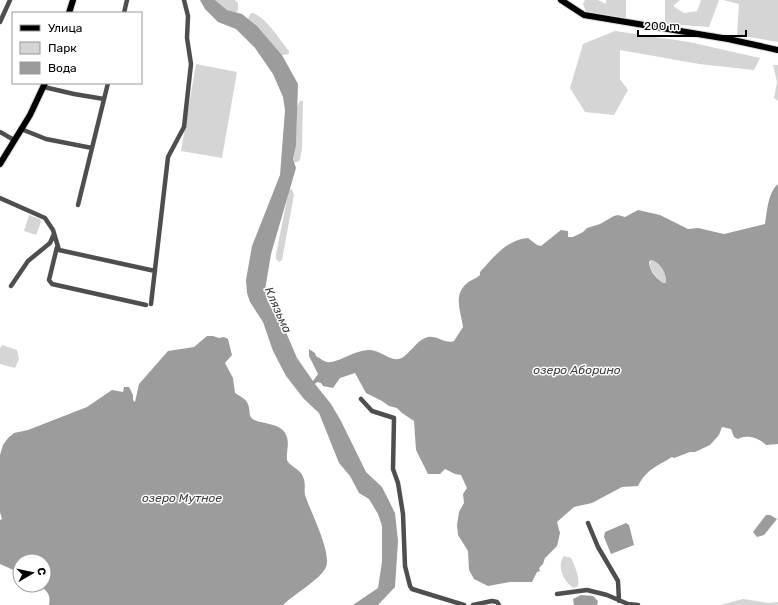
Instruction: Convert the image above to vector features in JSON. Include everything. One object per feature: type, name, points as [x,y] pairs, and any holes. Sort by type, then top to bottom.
[{"type":"main road","points":[[69,12],[73,0]]},
{"type":"main road","points":[[561,0],[584,15],[728,39],[778,50]]},
{"type":"main road","points":[[0,164],[21,129],[44,85]]},
{"type":"street","points":[[0,22],[10,0]]},
{"type":"street","points":[[124,12],[127,0]]},
{"type":"street","points":[[0,198],[45,218],[54,234],[57,247],[49,280],[52,284],[149,304],[155,271],[168,157],[182,132],[191,64],[187,38],[188,16],[184,0]]},
{"type":"street","points":[[78,205],[108,84]]},
{"type":"street","points":[[44,85],[74,94],[104,99]]},
{"type":"street","points":[[21,129],[46,139],[92,148]]},
{"type":"street","points":[[0,132],[14,140]]},
{"type":"street","points":[[11,286],[28,261],[50,243],[54,234]]},
{"type":"street","points":[[57,247],[62,251],[155,271]]},
{"type":"street","points":[[361,399],[372,411],[394,418],[393,469],[398,483],[403,514],[405,566],[410,586],[412,589],[464,605]]},
{"type":"street","points":[[588,522],[598,547],[618,581],[619,601]]},
{"type":"street","points":[[557,594],[587,590],[607,595],[628,605],[638,605]]},
{"type":"street","points":[[473,605],[492,601],[497,602],[499,605]]},
{"type":"green space","points":[[215,0],[235,0],[238,3],[238,10],[236,13],[227,10]]},
{"type":"green space","points":[[585,0],[598,0],[606,4],[606,0],[626,0],[626,18],[586,12],[583,4]]},
{"type":"green space","points":[[665,0],[680,0],[673,6],[684,13],[697,11],[701,0],[719,0],[709,27],[665,24]]},
{"type":"green space","points":[[723,0],[778,0],[778,42],[737,35],[739,4]]},
{"type":"green space","points":[[253,13],[268,24],[289,51],[289,54],[282,55],[257,26],[248,19],[250,14]]},
{"type":"green space","points":[[615,31],[689,42],[760,58],[754,70],[699,64],[620,50],[620,79],[628,90],[614,115],[585,112],[570,88],[583,44]]},
{"type":"green space","points":[[196,64],[237,72],[222,158],[181,151]]},
{"type":"green space","points":[[773,65],[778,65],[778,101],[774,98],[777,82]]},
{"type":"green space","points":[[300,101],[303,101],[302,148],[300,160],[295,163],[293,159],[296,146],[297,107]]},
{"type":"green space","points":[[292,189],[294,195],[282,260],[279,262],[276,259],[276,254],[289,190]]},
{"type":"green space","points":[[29,215],[40,219],[41,222],[36,235],[24,231]]},
{"type":"green space","points":[[651,260],[663,268],[666,275],[666,283],[663,283],[658,279],[651,270]]},
{"type":"green space","points":[[2,345],[17,350],[19,359],[15,368],[0,364],[0,348]]},
{"type":"green space","points":[[564,556],[571,558],[577,572],[578,586],[574,588],[570,586],[562,574],[561,565]]},
{"type":"green space","points":[[743,599],[769,603],[778,602],[778,605],[720,605]]},
{"type":"water","name":"озеро Аборино","points":[[200,0],[215,0],[227,10],[242,14],[257,26],[282,55],[298,84],[296,146],[293,159],[296,168],[271,254],[265,290],[267,300],[275,315],[282,323],[297,358],[313,381],[318,374],[309,356],[309,349],[315,353],[316,356],[327,362],[336,361],[365,350],[378,352],[390,358],[398,359],[405,356],[425,338],[433,337],[447,342],[454,341],[463,327],[459,304],[462,289],[480,275],[480,272],[501,250],[520,239],[528,238],[537,245],[541,246],[561,230],[568,231],[568,237],[573,237],[583,232],[587,228],[600,224],[614,216],[618,215],[625,217],[638,210],[660,215],[688,229],[698,228],[724,234],[765,224],[770,197],[778,184],[778,444],[766,445],[760,440],[749,437],[738,439],[734,437],[731,429],[722,427],[719,435],[710,445],[695,452],[690,452],[674,458],[672,457],[648,472],[638,486],[622,487],[592,503],[574,507],[557,522],[560,533],[557,546],[545,558],[543,564],[539,568],[540,571],[537,572],[532,582],[510,582],[488,586],[474,579],[469,570],[468,551],[458,535],[457,525],[459,512],[464,503],[463,494],[467,488],[461,475],[445,469],[440,474],[428,474],[416,450],[414,421],[397,408],[389,406],[366,393],[355,373],[340,378],[333,388],[323,386],[321,383],[317,382],[315,384],[331,404],[341,421],[366,472],[382,487],[395,513],[398,541],[395,587],[378,605],[353,605],[378,588],[382,562],[382,526],[378,514],[369,499],[359,493],[350,476],[339,463],[319,413],[304,399],[286,376],[273,351],[263,322],[250,302],[247,293],[246,280],[252,246],[280,175],[285,110],[283,97],[273,74],[255,48],[236,29],[218,22],[205,9]],"holes":[[[651,260],[654,261],[664,272],[666,283],[660,281],[652,272],[649,262]]]},
{"type":"water","name":"озеро Мутное","points":[[207,336],[219,338],[224,337],[228,339],[232,355],[225,363],[233,378],[235,393],[247,402],[250,415],[253,419],[279,427],[286,435],[288,441],[287,460],[302,474],[304,479],[305,495],[320,531],[326,552],[326,567],[313,582],[283,605],[49,605],[48,593],[52,593],[52,553],[12,553],[12,569],[0,564],[0,520],[2,519],[0,512],[0,455],[3,445],[14,433],[28,430],[87,407],[112,390],[123,392],[124,387],[129,387],[135,402],[139,384],[168,351],[194,347]]},
{"type":"water","points":[[766,515],[770,515],[777,519],[764,535],[757,537],[753,532]]},
{"type":"water","points":[[626,523],[629,525],[634,545],[611,554],[604,537],[605,532]]},
{"type":"water","points":[[581,595],[593,596],[598,601],[597,605],[574,605],[573,599]]},
{"type":"water label","name":"Клязьма","points":[[278,310]]}]
